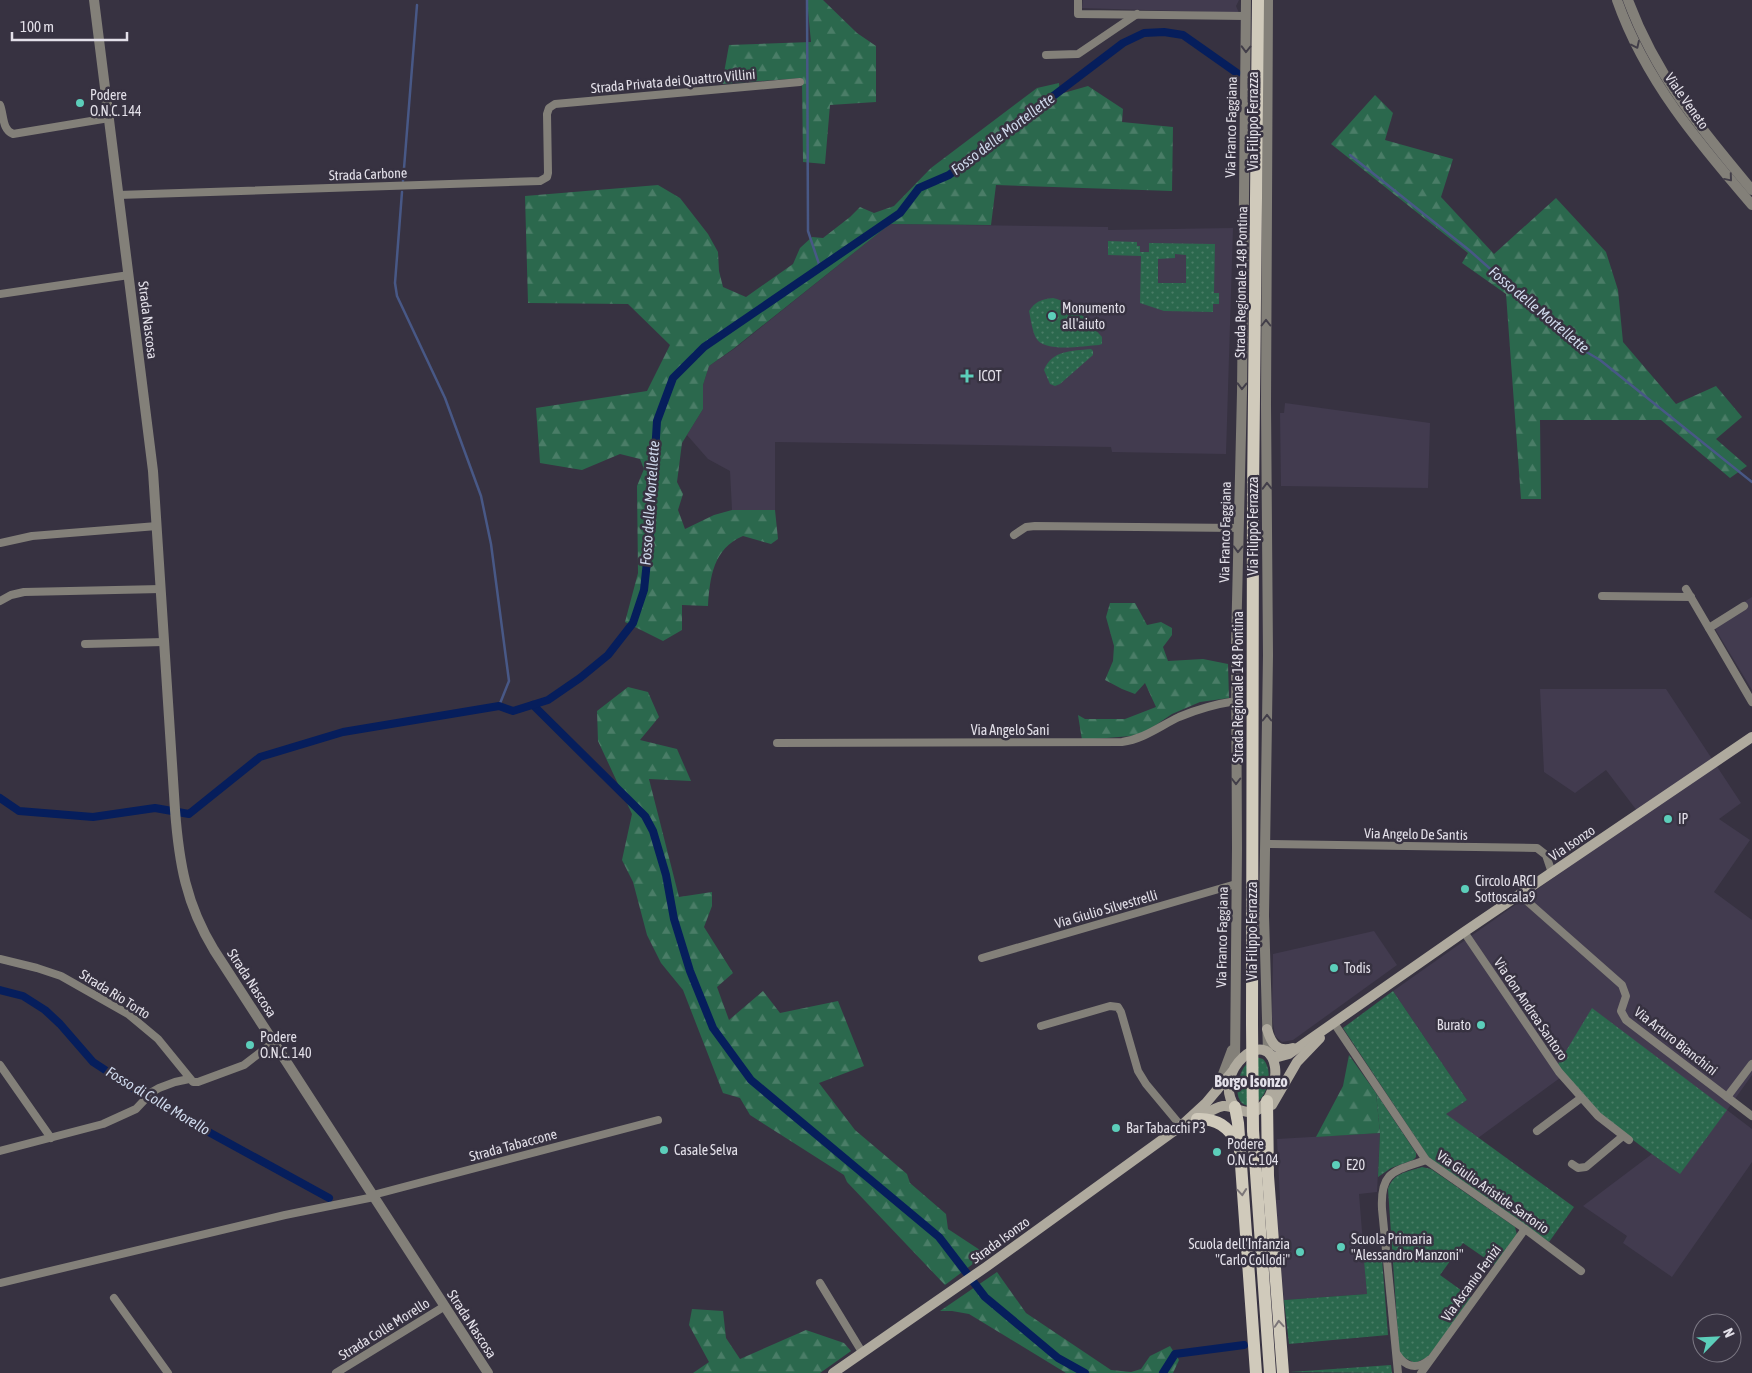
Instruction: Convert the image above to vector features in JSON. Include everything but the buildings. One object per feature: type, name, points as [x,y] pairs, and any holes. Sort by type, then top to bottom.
[{"type":"main road","name":"Strada Regionale 148 Pontina","points":[[1258,0],[1253,497],[1252,1024],[1253,1130],[1270,1373]]},
{"type":"main road","name":"Via Isonzo","points":[[1301,1050],[1334,1024],[1464,932],[1752,737]]},
{"type":"main road","points":[[1266,1030],[1272,1042],[1279,1048],[1301,1050]]},
{"type":"main road","points":[[1181,1126],[1217,1090],[1241,1058],[1254,1050],[1261,1049],[1269,1054],[1282,1057],[1301,1050]]},
{"type":"main road","points":[[1275,1077],[1301,1050]]},
{"type":"main road","points":[[1267,1118],[1280,1088],[1301,1050]]},
{"type":"main road","points":[[1269,1054],[1274,1065],[1275,1077],[1267,1101],[1268,1176],[1283,1373]]},
{"type":"main road","points":[[1233,1068],[1229,1091],[1238,1123],[1256,1373]]},
{"type":"main road","points":[[1181,1126],[1221,1107],[1235,1107],[1246,1112],[1255,1111],[1267,1101]]},
{"type":"main road","points":[[1197,1119],[1212,1120],[1219,1123],[1230,1131],[1238,1143]]},
{"type":"main road","name":"Strada Isonzo","points":[[833,1373],[986,1267],[1181,1126]]},
{"type":"street","name":"Strada Nascosa","points":[[94,0],[152,462],[175,817],[182,871],[196,918],[214,950],[488,1373]]},
{"type":"street","points":[[1078,0],[1078,14],[1246,16]]},
{"type":"street","name":"Via Franco Faggiana","points":[[1233,1068],[1235,1034],[1236,701],[1242,392],[1246,0]]},
{"type":"street","name":"Via Filippo Ferrazza","points":[[1268,0],[1266,405],[1268,665],[1264,916],[1266,1030],[1269,1054]]},
{"type":"street","name":"Viale Veneto","points":[[1618,0],[1641,56],[1665,97],[1704,148],[1752,205]]},
{"type":"street","name":"Viale Veneto","points":[[1628,0],[1650,52],[1668,82],[1708,138],[1752,190]]},
{"type":"street","points":[[1046,55],[1078,54],[1137,14]]},
{"type":"street","name":"Strada Privata dei Quattro Villini","points":[[549,108],[558,104],[800,82]]},
{"type":"street","points":[[0,105],[6,128],[13,134],[109,118]]},
{"type":"street","name":"Strada Carbone","points":[[118,195],[542,180],[547,177],[548,173],[547,114],[549,108]]},
{"type":"street","points":[[0,294],[128,274]]},
{"type":"street","points":[[0,543],[32,536],[157,526]]},
{"type":"street","points":[[1014,535],[1026,527],[1035,526],[1238,528]]},
{"type":"street","points":[[1686,589],[1752,702]]},
{"type":"street","points":[[0,601],[11,595],[24,592],[161,590]]},
{"type":"street","points":[[1602,596],[1691,597]]},
{"type":"street","points":[[1708,628],[1744,606]]},
{"type":"street","points":[[85,644],[164,642]]},
{"type":"street","name":"Via Angelo Sani","points":[[777,743],[1122,742],[1141,737],[1192,711],[1236,701]]},
{"type":"street","name":"Via Angelo De Santis","points":[[1266,844],[1534,848],[1546,855],[1552,873]]},
{"type":"street","name":"Via Giulio Silvestrelli","points":[[982,958],[1236,884]]},
{"type":"street","name":"Via Arturo Bianchini","points":[[1520,894],[1622,985],[1626,996],[1621,1011],[1626,1020],[1752,1116]]},
{"type":"street","name":"Via don Andrea Santoro","points":[[1464,932],[1547,1055],[1598,1116],[1626,1138],[1586,1167],[1580,1169],[1572,1164]]},
{"type":"street","name":"Strada Rio Torto","points":[[0,959],[61,976],[128,1014],[160,1041],[189,1079]]},
{"type":"street","points":[[1041,1026],[1110,1006],[1118,1007],[1140,1074],[1181,1126]]},
{"type":"street","name":"Via Giulio Aristide Sartorio","points":[[1334,1024],[1426,1160],[1525,1229],[1581,1271]]},
{"type":"street","points":[[1217,1090],[1230,1058],[1235,1034]]},
{"type":"street","points":[[0,1151],[103,1124],[132,1111],[143,1103],[152,1092],[175,1082],[189,1079],[193,1082],[198,1082],[240,1066],[274,1042]]},
{"type":"street","points":[[1727,1097],[1752,1064]]},
{"type":"street","points":[[0,1065],[51,1138]]},
{"type":"street","points":[[1537,1131],[1581,1098]]},
{"type":"street","name":"Strada Tabaccone","points":[[0,1283],[285,1215],[374,1196],[658,1120]]},
{"type":"street","points":[[1398,1373],[1382,1209],[1382,1190],[1391,1174],[1426,1160]]},
{"type":"street","name":"Via Ascanio Fenizi","points":[[1421,1373],[1525,1229]]},
{"type":"street","points":[[820,1283],[862,1352]]},
{"type":"street","points":[[114,1298],[168,1373]]},
{"type":"street","name":"Strada Colle Morello","points":[[336,1373],[445,1306]]},
{"type":"street","name":"Via Ascanio Fenizi","points":[[1396,1352],[1404,1362],[1414,1367],[1424,1364],[1437,1351]]},
{"type":"shaded area","points":[[1083,0],[1239,0],[1236,6],[1239,13],[1082,8]]},
{"type":"shaded area","name":"ICOT","points":[[890,224],[1108,227],[1108,230],[1233,228],[1226,454],[1112,452],[1111,447],[775,442],[775,510],[732,510],[730,471],[708,459],[687,435],[703,409],[703,385],[709,366],[734,349]]},
{"type":"shaded area","points":[[1285,403],[1430,423],[1428,488],[1281,486],[1280,413],[1284,413]]},
{"type":"shaded area","points":[[1752,597],[1752,690],[1711,622]]},
{"type":"shaded area","points":[[1540,689],[1666,689],[1741,803],[1719,819],[1750,840],[1714,892],[1752,920],[1752,1075],[1727,1110],[1752,1129],[1752,1162],[1672,1277],[1623,1243],[1627,1236],[1583,1206],[1652,1154],[1680,1174],[1564,1075],[1478,1138],[1445,1114],[1467,1100],[1393,991],[1641,816],[1606,770],[1575,793],[1544,772]]},
{"type":"shaded area","points":[[1374,931],[1397,965],[1293,1040],[1282,1042],[1275,1036],[1272,1017],[1273,954]]},
{"type":"shaded area","points":[[1380,1133],[1377,1192],[1359,1194],[1367,1294],[1284,1300],[1275,1200],[1280,1200],[1277,1139]]},
{"type":"green space","points":[[807,0],[823,0],[857,33],[876,46],[876,102],[830,105],[825,164],[803,162],[802,78],[722,84],[729,45],[811,42]]},
{"type":"green space","points":[[1059,83],[1060,94],[1088,86],[1123,109],[1122,122],[1173,127],[1172,191],[996,185],[991,225],[890,224],[709,366],[703,385],[703,409],[682,443],[677,482],[683,494],[678,510],[685,529],[714,515],[732,510],[775,510],[778,539],[771,544],[743,536],[725,548],[719,556],[712,575],[708,606],[682,605],[682,630],[663,641],[625,622],[638,573],[637,486],[644,469],[640,459],[620,454],[582,470],[540,463],[536,408],[647,391],[670,345],[628,304],[528,303],[525,196],[658,185],[680,198],[708,234],[718,252],[719,271],[723,287],[746,297],[793,264],[800,248],[812,237],[823,238],[860,207],[874,213],[894,206],[931,168],[1037,88]]},
{"type":"green space","points":[[1375,95],[1393,113],[1385,140],[1453,159],[1441,197],[1494,254],[1556,198],[1606,252],[1618,290],[1623,342],[1676,404],[1716,386],[1742,417],[1716,439],[1747,466],[1730,478],[1661,420],[1540,420],[1541,499],[1521,499],[1506,294],[1462,263],[1468,253],[1331,144]]},
{"type":"green space","points":[[1108,241],[1137,242],[1137,246],[1140,246],[1140,252],[1149,252],[1149,243],[1215,244],[1214,293],[1219,293],[1219,304],[1213,304],[1213,312],[1164,311],[1140,303],[1141,256],[1108,255]],"holes":[[[1175,254],[1186,255],[1186,283],[1158,283],[1158,259],[1175,258]]]},
{"type":"green space","points":[[1053,298],[1061,300],[1080,313],[1102,337],[1102,344],[1064,348],[1047,346],[1040,343],[1036,338],[1029,311],[1039,302]]},
{"type":"green space","points":[[1091,349],[1093,355],[1060,384],[1055,386],[1050,384],[1044,370],[1052,359],[1063,353]]},
{"type":"green space","points":[[1110,603],[1135,603],[1147,625],[1161,622],[1172,628],[1172,635],[1163,647],[1168,661],[1203,659],[1228,664],[1229,698],[1200,702],[1172,714],[1147,731],[1131,736],[1082,740],[1078,715],[1085,719],[1125,719],[1156,707],[1145,683],[1135,694],[1105,680],[1113,661],[1114,646],[1106,617]]},
{"type":"green space","points":[[628,687],[648,692],[659,717],[640,740],[677,749],[691,781],[649,779],[679,897],[712,892],[712,906],[704,927],[733,973],[717,987],[729,1020],[763,991],[780,1013],[838,1001],[864,1066],[819,1083],[855,1130],[907,1174],[910,1183],[946,1214],[948,1229],[986,1254],[945,1285],[847,1182],[844,1175],[750,1115],[740,1098],[723,1093],[683,990],[661,963],[647,935],[633,882],[622,860],[632,814],[598,741],[597,711]]},
{"type":"green space","points":[[1393,991],[1467,1100],[1446,1114],[1574,1207],[1549,1242],[1439,1168],[1428,1156],[1343,1028]]},
{"type":"green space","points":[[1592,1008],[1727,1110],[1680,1174],[1630,1138],[1598,1111],[1557,1066]]},
{"type":"green space","points":[[1349,1055],[1376,1093],[1380,1133],[1316,1137],[1343,1086]]},
{"type":"green space","points":[[1256,1057],[1263,1059],[1268,1069],[1267,1087],[1257,1102],[1247,1105],[1240,1101],[1237,1087],[1244,1067]]},
{"type":"green space","points":[[1376,1093],[1416,1153],[1416,1157],[1413,1160],[1391,1168],[1378,1177],[1380,1133]]},
{"type":"green space","points":[[1422,1167],[1431,1169],[1515,1227],[1517,1235],[1495,1265],[1463,1243],[1440,1275],[1472,1298],[1428,1357],[1415,1363],[1403,1357],[1399,1350],[1388,1189],[1397,1176]]},
{"type":"green space","points":[[1382,1259],[1388,1335],[1289,1344],[1284,1300],[1367,1294],[1364,1261]]},
{"type":"green space","points":[[997,1272],[1026,1313],[1111,1370],[1131,1372],[1141,1369],[1150,1356],[1170,1346],[1179,1360],[1173,1373],[1066,1373],[969,1314],[940,1311]]},
{"type":"green space","points":[[692,1309],[723,1311],[726,1338],[740,1359],[806,1330],[844,1343],[851,1351],[820,1373],[693,1373],[709,1362],[689,1325]]},
{"type":"green space","points":[[1391,1365],[1392,1373],[1290,1372]]},
{"type":"waterway","points":[[807,0],[808,231],[820,267]]},
{"type":"waterway","points":[[403,181],[417,5]]},
{"type":"waterway","name":"Fosso delle Mortellette","points":[[0,798],[19,811],[93,817],[155,808],[189,814],[260,757],[343,732],[499,706],[513,711],[548,700],[580,678],[608,655],[633,623],[644,590],[650,533],[657,421],[673,378],[704,347],[900,213],[919,188],[949,175],[1123,43],[1144,33],[1164,32],[1183,35],[1237,73]]},
{"type":"waterway","name":"Fosso delle Mortellette","points":[[1350,155],[1469,250],[1578,347],[1600,360],[1752,482]]},
{"type":"waterway","points":[[402,192],[395,283],[397,296],[445,398],[481,496],[491,544],[509,681],[499,706]]},
{"type":"waterway","points":[[533,705],[645,816],[653,831],[666,875],[674,919],[690,971],[713,1028],[751,1080],[939,1237],[985,1297],[1058,1358],[1085,1373]]},
{"type":"waterway","name":"Fosso di Colle Morello","points":[[0,990],[23,996],[45,1010],[60,1024],[93,1062],[154,1102],[329,1198]]},
{"type":"waterway","points":[[1163,1373],[1175,1354],[1244,1345]]},
{"type":"place","name":"Podere O.N.C. 144","points":[[80,103]]},
{"type":"place","name":"Monumento all'aiuto","points":[[1052,316]]},
{"type":"place","name":"ICOT","points":[[967,376]]},
{"type":"place","name":"IP","points":[[1668,819]]},
{"type":"place","name":"Circolo ARCI Sottoscala9","points":[[1465,889]]},
{"type":"place","name":"Todis","points":[[1334,968]]},
{"type":"place","name":"Burato","points":[[1481,1025]]},
{"type":"place","name":"Podere O.N.C. 140","points":[[250,1045]]},
{"type":"place","name":"Bar Tabacchi P3","points":[[1116,1128]]},
{"type":"place","name":"Casale Selva","points":[[664,1150]]},
{"type":"place","name":"Podere O.N.C. 104","points":[[1217,1152]]},
{"type":"place","name":"E20","points":[[1336,1165]]},
{"type":"place","name":"Scuola Primaria \"Alessandro Manzoni\"","points":[[1341,1247]]},
{"type":"place","name":"Scuola dell'Infanzia \"Carlo Collodi\"","points":[[1300,1252]]},
{"type":"district","name":"Borgo Isonzo","points":[[1251,1081]]}]
